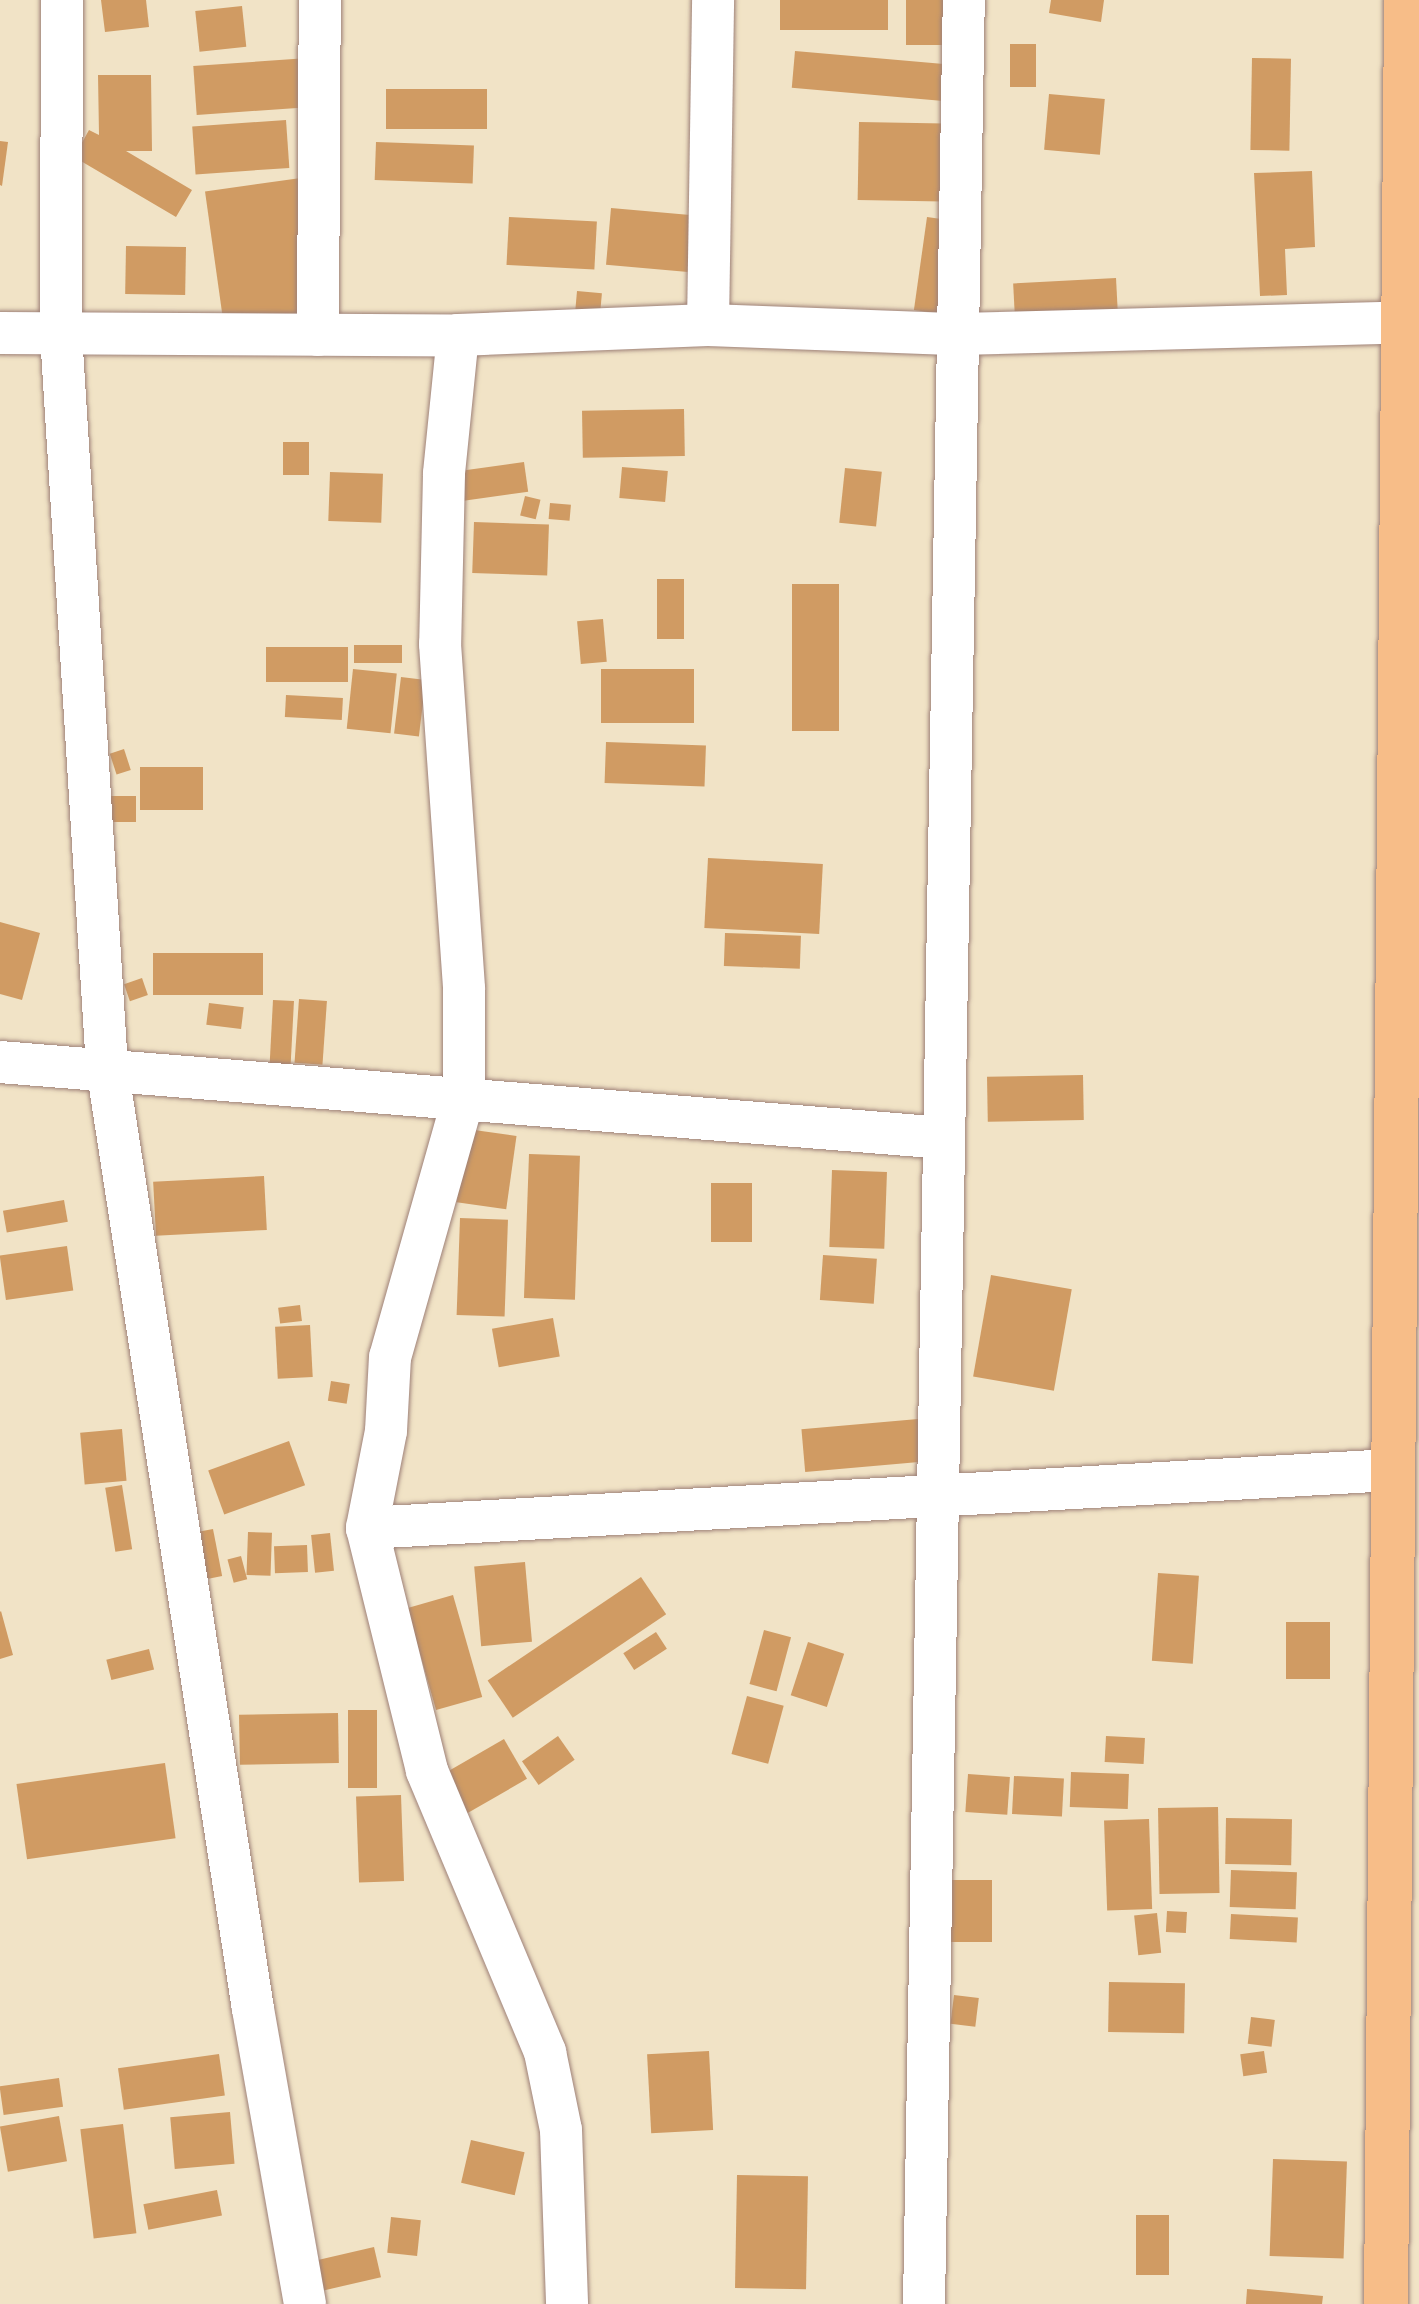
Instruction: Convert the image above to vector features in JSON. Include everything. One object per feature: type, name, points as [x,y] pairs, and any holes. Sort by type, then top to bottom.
[{"type":"main road","points":[[1386,2304],[1392,1470],[1407,953],[1411,322],[1406,0]]},
{"type":"street","points":[[62,0],[61,334],[107,1067],[248,1977],[305,2304]]},
{"type":"street","points":[[318,335],[320,0]]},
{"type":"street","points":[[708,325],[713,0]]},
{"type":"street","points":[[924,2304],[964,0]]},
{"type":"street","points":[[0,333],[458,335],[708,325],[958,334],[1411,322]]},
{"type":"street","points":[[458,335],[444,474],[440,644],[464,989],[464,1096],[390,1357],[386,1431],[367,1528],[427,1771],[545,2052],[561,2130],[567,2304]]},
{"type":"street","points":[[0,1062],[107,1067],[944,1138]]},
{"type":"street","points":[[367,1528],[938,1493],[1392,1470]]},
{"type":"building","points":[[101,0],[146,0],[149,27],[105,32]]},
{"type":"building","points":[[780,0],[888,0],[888,30],[780,30]]},
{"type":"building","points":[[906,0],[950,0],[950,45],[906,45]]},
{"type":"building","points":[[1051,0],[1104,0],[1101,22],[1049,13]]},
{"type":"building","points":[[242,6],[246,47],[200,52],[195,11]]},
{"type":"building","points":[[1010,44],[1036,44],[1036,87],[1010,87]]},
{"type":"building","points":[[795,51],[949,65],[946,101],[792,88]]},
{"type":"building","points":[[308,58],[311,107],[197,115],[193,66]]},
{"type":"building","points":[[1252,58],[1291,59],[1289,151],[1250,150]]},
{"type":"building","points":[[98,75],[151,75],[152,151],[126,151],[192,190],[176,217],[74,157],[89,130],[99,135]]},
{"type":"building","points":[[386,89],[487,89],[487,129],[386,129]]},
{"type":"building","points":[[1049,94],[1105,99],[1100,155],[1044,150]]},
{"type":"building","points":[[286,120],[289,168],[196,174],[192,127]]},
{"type":"building","points":[[859,122],[944,123],[943,201],[858,200]]},
{"type":"building","points":[[0,141],[8,142],[2,186],[0,185]]},
{"type":"building","points":[[376,142],[474,145],[473,183],[375,180]]},
{"type":"building","points":[[1312,171],[1315,247],[1285,249],[1287,295],[1260,296],[1254,173]]},
{"type":"building","points":[[308,177],[329,324],[226,338],[205,191]]},
{"type":"building","points":[[611,208],[699,216],[694,272],[606,265]]},
{"type":"building","points":[[509,217],[597,222],[594,270],[506,265]]},
{"type":"building","points":[[927,217],[963,222],[950,315],[914,310]]},
{"type":"building","points":[[126,246],[186,247],[185,295],[125,294]]},
{"type":"building","points":[[1116,278],[1118,316],[1015,321],[1013,283]]},
{"type":"building","points":[[577,291],[602,293],[600,316],[575,314]]},
{"type":"building","points":[[684,409],[685,456],[583,458],[582,411]]},
{"type":"building","points":[[283,442],[309,442],[309,475],[283,475]]},
{"type":"building","points":[[524,462],[528,492],[464,501],[460,471]]},
{"type":"building","points":[[622,467],[668,471],[665,502],[619,498]]},
{"type":"building","points":[[845,468],[882,472],[876,527],[839,523]]},
{"type":"building","points":[[330,472],[383,474],[381,523],[328,521]]},
{"type":"building","points":[[525,496],[541,500],[536,519],[520,515]]},
{"type":"building","points":[[550,503],[571,505],[570,521],[549,519]]},
{"type":"building","points":[[474,522],[549,525],[547,576],[472,573]]},
{"type":"building","points":[[657,579],[684,579],[684,639],[657,639]]},
{"type":"building","points":[[792,584],[839,584],[839,731],[792,731]]},
{"type":"building","points":[[603,619],[607,662],[581,664],[577,621]]},
{"type":"building","points":[[354,645],[402,645],[402,663],[354,663]]},
{"type":"building","points":[[266,647],[348,647],[348,682],[266,682]]},
{"type":"building","points":[[353,669],[397,674],[390,733],[347,729]]},
{"type":"building","points":[[601,669],[694,669],[694,723],[601,723]]},
{"type":"building","points":[[401,677],[426,680],[419,737],[394,734]]},
{"type":"building","points":[[286,695],[343,698],[342,720],[285,717]]},
{"type":"building","points":[[606,742],[706,745],[705,786],[605,783]]},
{"type":"building","points":[[124,749],[131,770],[117,775],[110,754]]},
{"type":"building","points":[[140,767],[203,767],[203,810],[140,810]]},
{"type":"building","points":[[108,796],[136,796],[136,822],[108,822]]},
{"type":"building","points":[[708,858],[823,864],[819,934],[704,928]]},
{"type":"building","points":[[0,922],[40,933],[22,1000],[0,994]]},
{"type":"building","points":[[725,933],[801,936],[800,969],[724,966]]},
{"type":"building","points":[[153,953],[263,953],[263,995],[153,995]]},
{"type":"building","points":[[142,978],[148,995],[130,1001],[124,984]]},
{"type":"building","points":[[299,999],[327,1001],[322,1065],[295,1063]]},
{"type":"building","points":[[273,1000],[294,1001],[291,1065],[270,1064]]},
{"type":"building","points":[[209,1003],[244,1007],[241,1029],[206,1025]]},
{"type":"building","points":[[1083,1075],[1084,1120],[988,1122],[987,1077]]},
{"type":"building","points":[[467,1129],[517,1136],[506,1209],[457,1202]]},
{"type":"building","points":[[529,1154],[580,1156],[575,1300],[524,1298]]},
{"type":"building","points":[[832,1170],[887,1172],[884,1249],[829,1247]]},
{"type":"building","points":[[264,1176],[267,1230],[156,1236],[153,1182]]},
{"type":"building","points":[[711,1183],[752,1183],[752,1242],[711,1242]]},
{"type":"building","points":[[64,1200],[68,1222],[7,1232],[3,1211]]},
{"type":"building","points":[[460,1218],[508,1220],[505,1317],[457,1315]]},
{"type":"building","points":[[67,1246],[73,1291],[6,1300],[0,1255]]},
{"type":"building","points":[[823,1255],[877,1259],[874,1304],[820,1300]]},
{"type":"building","points":[[991,1275],[1072,1289],[1054,1391],[973,1376]]},
{"type":"building","points":[[300,1305],[302,1321],[280,1324],[278,1308]]},
{"type":"building","points":[[553,1318],[560,1356],[499,1367],[492,1329]]},
{"type":"building","points":[[310,1325],[313,1377],[278,1379],[275,1327]]},
{"type":"building","points":[[331,1381],[350,1384],[347,1404],[328,1401]]},
{"type":"building","points":[[918,1419],[922,1462],[805,1472],[801,1429]]},
{"type":"building","points":[[122,1429],[127,1481],[85,1484],[80,1433]]},
{"type":"building","points":[[289,1441],[305,1485],[224,1515],[208,1470]]},
{"type":"building","points":[[122,1485],[132,1549],[115,1552],[105,1488]]},
{"type":"building","points":[[213,1529],[222,1576],[199,1581],[189,1534]]},
{"type":"building","points":[[248,1532],[272,1533],[270,1576],[246,1575]]},
{"type":"building","points":[[330,1533],[334,1571],[315,1573],[311,1535]]},
{"type":"building","points":[[307,1545],[308,1572],[275,1573],[274,1546]]},
{"type":"building","points":[[241,1556],[247,1579],[234,1583],[227,1560]]},
{"type":"building","points":[[525,1562],[532,1642],[481,1646],[474,1566]]},
{"type":"building","points":[[1158,1573],[1199,1576],[1193,1664],[1152,1661]]},
{"type":"building","points":[[641,1577],[666,1614],[513,1718],[488,1680]]},
{"type":"building","points":[[453,1595],[482,1697],[436,1710],[407,1608]]},
{"type":"building","points":[[0,1612],[13,1655],[0,1659]]},
{"type":"building","points":[[1286,1622],[1330,1622],[1330,1679],[1286,1679]]},
{"type":"building","points":[[764,1630],[791,1637],[777,1691],[750,1684]]},
{"type":"building","points":[[656,1632],[667,1649],[634,1670],[623,1653]]},
{"type":"building","points":[[808,1642],[844,1654],[827,1707],[791,1695]]},
{"type":"building","points":[[149,1649],[154,1669],[111,1680],[106,1660]]},
{"type":"building","points":[[747,1696],[784,1706],[768,1764],[731,1754]]},
{"type":"building","points":[[348,1710],[377,1710],[377,1788],[348,1788]]},
{"type":"building","points":[[338,1713],[339,1763],[240,1765],[239,1715]]},
{"type":"building","points":[[558,1736],[575,1760],[539,1785],[522,1761]]},
{"type":"building","points":[[1106,1736],[1145,1738],[1144,1764],[1105,1762]]},
{"type":"building","points":[[504,1739],[527,1779],[467,1813],[444,1774]]},
{"type":"building","points":[[165,1763],[176,1838],[27,1859],[16,1784]]},
{"type":"building","points":[[1071,1772],[1129,1774],[1128,1809],[1070,1807]]},
{"type":"building","points":[[968,1774],[1010,1777],[1007,1815],[965,1812]]},
{"type":"building","points":[[1014,1776],[1064,1779],[1062,1817],[1012,1814]]},
{"type":"building","points":[[401,1795],[404,1881],[359,1883],[356,1797]]},
{"type":"building","points":[[1218,1807],[1220,1893],[1160,1894],[1158,1808]]},
{"type":"building","points":[[1226,1818],[1292,1819],[1291,1865],[1225,1864]]},
{"type":"building","points":[[1149,1819],[1152,1909],[1107,1911],[1104,1821]]},
{"type":"building","points":[[1231,1870],[1297,1872],[1296,1909],[1230,1907]]},
{"type":"building","points":[[949,1880],[992,1880],[992,1942],[949,1942]]},
{"type":"building","points":[[1167,1911],[1187,1912],[1186,1933],[1166,1932]]},
{"type":"building","points":[[1157,1913],[1161,1953],[1138,1955],[1134,1915]]},
{"type":"building","points":[[1231,1914],[1298,1918],[1297,1942],[1230,1939]]},
{"type":"building","points":[[1109,1982],[1185,1983],[1184,2033],[1108,2032]]},
{"type":"building","points":[[954,1995],[979,1998],[975,2027],[950,2024]]},
{"type":"building","points":[[1251,2017],[1275,2020],[1272,2047],[1248,2044]]},
{"type":"building","points":[[709,2051],[713,2130],[651,2133],[647,2054]]},
{"type":"building","points":[[1264,2051],[1267,2073],[1243,2076],[1240,2054]]},
{"type":"building","points":[[219,2054],[225,2096],[124,2110],[118,2068]]},
{"type":"building","points":[[59,2078],[63,2107],[4,2115],[0,2086]]},
{"type":"building","points":[[230,2112],[235,2164],[175,2169],[170,2117]]},
{"type":"building","points":[[59,2116],[67,2161],[8,2172],[0,2126]]},
{"type":"building","points":[[123,2124],[136,2233],[94,2238],[80,2129]]},
{"type":"building","points":[[471,2140],[525,2152],[515,2195],[461,2183]]},
{"type":"building","points":[[1273,2159],[1347,2162],[1344,2259],[1270,2256]]},
{"type":"building","points":[[737,2175],[808,2176],[806,2289],[735,2288]]},
{"type":"building","points":[[217,2190],[222,2216],[148,2230],[143,2204]]},
{"type":"building","points":[[1136,2215],[1169,2215],[1169,2275],[1136,2275]]},
{"type":"building","points":[[391,2217],[421,2220],[417,2256],[387,2253]]},
{"type":"building","points":[[374,2247],[381,2277],[310,2294],[303,2263]]},
{"type":"building","points":[[1247,2289],[1323,2296],[1322,2304],[1246,2304]]}]
